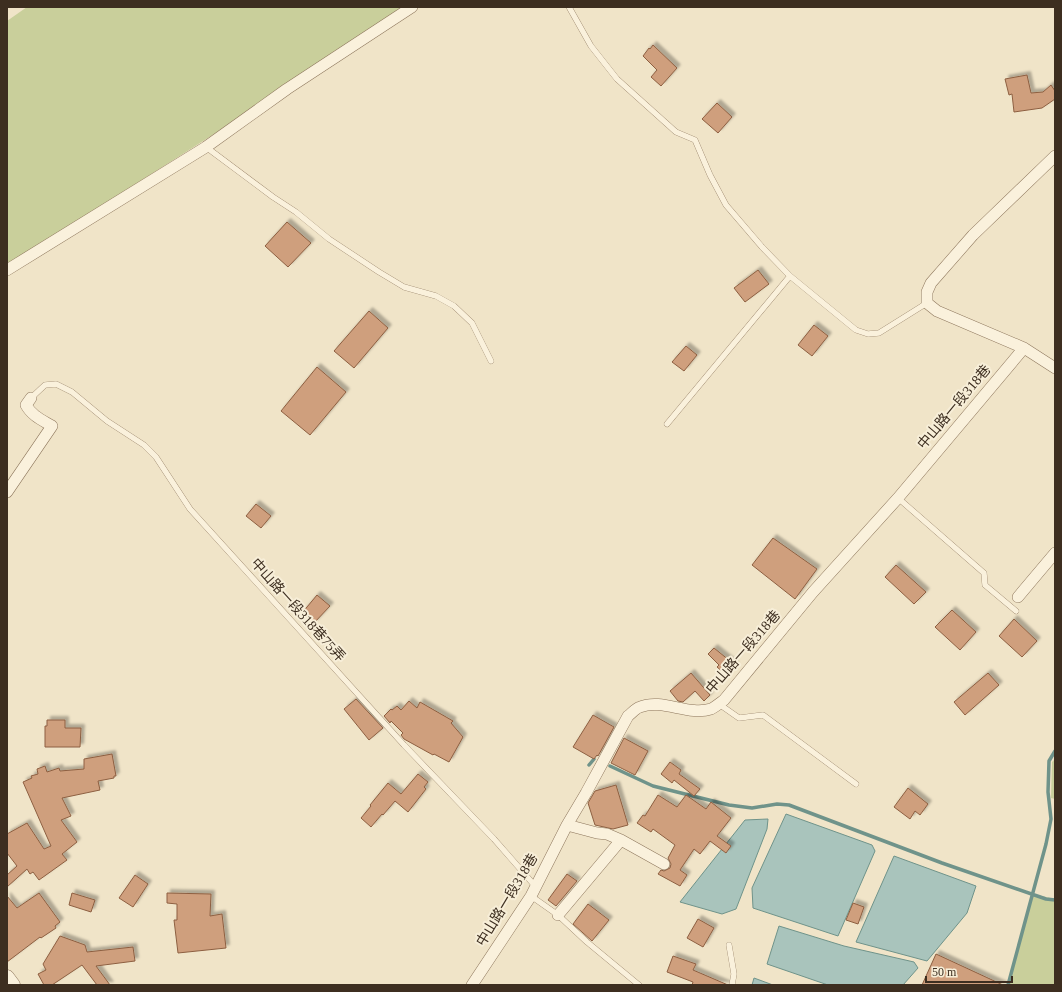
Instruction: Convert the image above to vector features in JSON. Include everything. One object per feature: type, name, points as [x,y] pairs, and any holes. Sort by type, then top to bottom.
[{"type":"street","points":[[7,270],[206,147],[287,89],[412,7]]},
{"type":"street","points":[[1055,156],[973,235],[931,283],[927,292],[927,303],[937,311],[1024,348],[1055,368]]},
{"type":"street","name":"中山路一段318巷","points":[[472,985],[533,891],[567,825],[586,794],[628,716],[640,707],[652,704],[690,710],[711,708],[724,700],[814,592],[898,498],[1024,348]]},
{"type":"street","points":[[7,492],[52,426],[33,415],[29,410],[26,405],[31,398]]},
{"type":"street","points":[[1018,597],[1055,553]]},
{"type":"street","points":[[567,825],[597,833],[607,834],[621,840],[664,864]]},
{"type":"street","points":[[558,915],[621,840]]},
{"type":"street","points":[[7,977],[13,985]]},
{"type":"lane","points":[[569,7],[591,46],[617,79],[676,132],[695,140],[710,175],[726,205],[762,247],[790,276],[856,330],[868,334],[879,333],[927,303]]},
{"type":"lane","points":[[206,147],[273,197],[296,212],[329,239],[379,272],[404,287],[436,296],[454,306],[472,323],[491,361]]},
{"type":"lane","points":[[666,424],[790,276]]},
{"type":"lane","name":"中山路一段318巷75弄","points":[[31,398],[45,385],[56,384],[72,392],[107,421],[144,445],[156,457],[190,509],[404,745],[494,839],[533,891],[586,942],[639,985]]},
{"type":"lane","points":[[898,498],[984,574],[985,585],[1016,611]]},
{"type":"lane","points":[[719,704],[739,718],[763,715],[856,784]]},
{"type":"lane","points":[[729,945],[734,974],[732,985]]},
{"type":"green space","points":[[27,7],[411,7],[7,266],[7,21]]},
{"type":"green space","points":[[1055,759],[1055,799],[1051,798],[1052,762]]},
{"type":"green space","points":[[1032,894],[1055,899],[1055,985],[1008,985]]},
{"type":"water","points":[[786,814],[872,845],[875,851],[838,936],[753,908],[752,888]]},
{"type":"water","points":[[768,819],[767,829],[736,909],[722,914],[680,902],[745,820]]},
{"type":"water","points":[[894,856],[976,886],[967,913],[927,961],[856,942]]},
{"type":"water","points":[[779,926],[844,946],[914,962],[918,968],[903,985],[828,985],[767,964]]},
{"type":"water","points":[[754,978],[773,985],[752,985]]},
{"type":"building","points":[[653,45],[677,68],[661,86],[651,77],[657,70],[643,56]]},
{"type":"building","points":[[1027,75],[1031,93],[1043,92],[1051,85],[1055,91],[1055,99],[1042,108],[1014,112],[1012,94],[1009,95],[1005,79]]},
{"type":"building","points":[[717,103],[732,117],[718,133],[702,119]]},
{"type":"building","points":[[287,222],[311,243],[288,267],[265,246]]},
{"type":"building","points":[[758,270],[769,284],[745,302],[734,288]]},
{"type":"building","points":[[369,311],[388,328],[354,368],[334,351]]},
{"type":"building","points":[[814,325],[828,336],[812,356],[798,345]]},
{"type":"building","points":[[686,346],[697,355],[684,371],[672,362]]},
{"type":"building","points":[[317,367],[346,392],[310,435],[281,411]]},
{"type":"building","points":[[256,504],[271,516],[261,528],[246,516]]},
{"type":"building","points":[[773,538],[817,569],[795,599],[752,565]]},
{"type":"building","points":[[896,565],[926,592],[914,604],[885,577]]},
{"type":"building","points":[[317,595],[330,606],[314,623],[302,613]]},
{"type":"building","points":[[952,610],[976,632],[960,650],[935,627]]},
{"type":"building","points":[[1014,619],[1037,641],[1022,657],[999,636]]},
{"type":"building","points":[[714,648],[735,665],[726,675],[717,667],[719,665],[708,654]]},
{"type":"building","points":[[691,673],[710,695],[704,701],[695,691],[683,702],[678,701],[670,691]]},
{"type":"building","points":[[988,673],[999,685],[965,715],[954,702]]},
{"type":"building","points":[[356,699],[383,728],[369,740],[344,709]]},
{"type":"building","points":[[409,701],[417,708],[420,702],[453,721],[451,723],[463,737],[449,762],[404,739],[401,735],[403,733],[391,721],[390,723],[384,716],[391,709],[392,710],[397,706],[401,710]]},
{"type":"building","points":[[593,715],[614,727],[598,756],[597,755],[594,759],[573,747]]},
{"type":"building","points":[[47,720],[65,720],[65,728],[81,728],[80,747],[45,747],[45,726],[47,726]]},
{"type":"building","points":[[624,738],[648,751],[635,775],[611,763]]},
{"type":"building","points":[[112,754],[116,776],[114,776],[114,778],[98,781],[100,790],[62,798],[71,816],[61,820],[77,842],[62,854],[67,860],[39,880],[33,872],[30,874],[27,869],[7,887],[7,875],[17,866],[7,853],[7,834],[27,823],[44,849],[51,846],[23,782],[32,778],[31,776],[38,774],[37,769],[45,766],[47,772],[59,768],[60,771],[84,769],[84,759]]},
{"type":"building","points":[[670,762],[681,770],[679,774],[700,789],[694,796],[674,780],[672,783],[661,774]]},
{"type":"building","points":[[418,774],[428,782],[424,787],[426,789],[408,812],[395,801],[371,827],[361,818],[388,783],[401,794]]},
{"type":"building","points":[[616,785],[628,825],[613,829],[595,825],[588,803],[595,791]]},
{"type":"building","points":[[908,788],[928,804],[920,815],[915,811],[910,819],[894,807]]},
{"type":"building","points":[[658,795],[677,807],[686,795],[706,809],[711,802],[731,818],[717,836],[731,846],[726,853],[710,841],[700,854],[694,849],[680,870],[687,875],[680,886],[658,874],[661,870],[664,871],[670,868],[671,864],[668,858],[675,845],[653,829],[651,832],[637,823],[643,815],[645,816]]},
{"type":"building","points":[[567,874],[577,881],[556,906],[548,900]]},
{"type":"building","points":[[135,875],[148,884],[133,907],[119,898]]},
{"type":"building","points":[[39,893],[60,922],[55,926],[56,928],[41,938],[40,937],[7,962],[7,896],[17,908]]},
{"type":"building","points":[[72,893],[95,900],[91,912],[69,905]]},
{"type":"building","points":[[167,893],[211,894],[210,916],[222,914],[226,948],[178,953],[174,920],[177,920],[177,904],[167,903]]},
{"type":"building","points":[[853,903],[864,907],[858,924],[846,920]]},
{"type":"building","points":[[588,904],[609,920],[592,941],[573,924]]},
{"type":"building","points":[[698,919],[714,928],[703,947],[687,938]]},
{"type":"building","points":[[60,936],[85,945],[87,952],[133,947],[135,961],[96,966],[110,985],[97,985],[82,965],[52,985],[44,985],[38,974],[46,970],[43,964]]},
{"type":"building","points":[[936,954],[1003,985],[922,985]]},
{"type":"building","points":[[673,956],[696,964],[693,970],[728,985],[692,985],[693,982],[667,972]]},
{"type":"waterway","points":[[1008,985],[1046,844],[1051,819],[1048,792],[1049,761],[1055,751]]},
{"type":"waterway","points":[[589,765],[594,759]]},
{"type":"waterway","points":[[610,766],[653,786],[729,805],[752,808],[777,804],[789,805],[942,863],[1046,899],[1055,900]]}]
